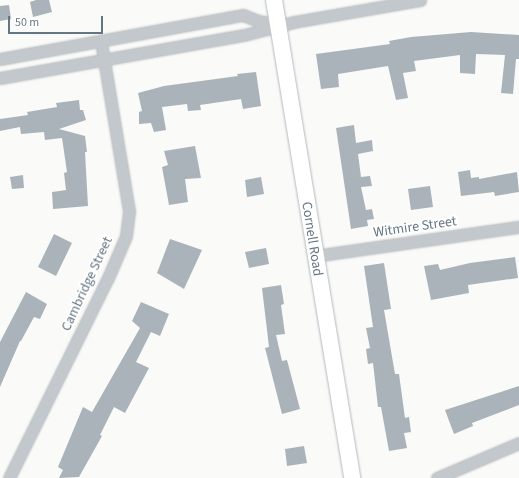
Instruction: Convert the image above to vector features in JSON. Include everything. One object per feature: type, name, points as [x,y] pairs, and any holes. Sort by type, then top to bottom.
[{"type":"street","name":"Cornell Road","points":[[274,0],[314,256],[352,478]]},
{"type":"street","points":[[0,78],[244,35],[279,25],[420,0]]},
{"type":"street","points":[[0,59],[243,15],[259,21],[279,25]]},
{"type":"street","name":"Cambridge Street","points":[[9,478],[105,285],[126,236],[130,211],[101,41]]},
{"type":"street","name":"Witmire Street","points":[[314,256],[519,227]]},
{"type":"street","points":[[437,478],[519,443]]},
{"type":"building","points":[[36,0],[49,0],[52,12],[33,17],[30,2]]},
{"type":"building","points":[[9,5],[11,19],[0,21],[0,6]]},
{"type":"building","points":[[471,32],[519,35],[519,59],[516,59],[513,94],[501,93],[505,55],[476,54],[475,74],[460,73],[460,55],[414,61],[416,71],[403,73],[408,98],[396,100],[388,66],[338,74],[339,87],[321,89],[316,54],[390,44],[389,41],[411,37]]},
{"type":"building","points":[[256,72],[261,106],[243,109],[241,99],[200,105],[201,110],[188,111],[187,104],[162,107],[166,130],[154,132],[151,123],[139,124],[139,112],[142,111],[138,93],[164,86],[238,76],[237,74]]},
{"type":"building","points":[[79,100],[80,110],[83,110],[86,120],[59,129],[85,136],[87,152],[85,152],[88,206],[53,209],[52,192],[66,190],[64,173],[67,172],[62,138],[45,140],[44,132],[21,134],[20,127],[0,131],[0,119],[28,115],[27,112],[57,107],[56,103]]},
{"type":"building","points":[[354,125],[356,143],[372,140],[373,151],[358,154],[361,177],[370,176],[372,186],[361,187],[366,210],[372,209],[374,219],[367,220],[368,226],[351,229],[336,128]]},
{"type":"building","points":[[195,146],[201,178],[185,179],[188,202],[169,205],[162,167],[168,165],[164,151]]},
{"type":"building","points":[[470,170],[471,178],[479,177],[479,179],[517,172],[519,192],[495,196],[494,192],[461,196],[458,172]]},
{"type":"building","points":[[23,175],[24,188],[12,189],[10,177]]},
{"type":"building","points":[[261,177],[264,194],[247,197],[245,180]]},
{"type":"building","points":[[430,186],[433,207],[411,210],[408,189]]},
{"type":"building","points":[[54,234],[72,243],[56,276],[38,267]]},
{"type":"building","points":[[170,239],[202,250],[184,289],[157,273]]},
{"type":"building","points":[[266,248],[269,264],[249,268],[245,252]]},
{"type":"building","points":[[515,257],[518,278],[468,285],[469,293],[431,300],[424,266],[438,264],[440,270],[470,263]]},
{"type":"building","points":[[384,263],[391,309],[384,310],[395,374],[399,374],[405,418],[409,417],[411,432],[404,433],[407,448],[389,451],[381,407],[378,407],[373,363],[368,364],[366,349],[370,348],[366,328],[373,327],[364,266]]},
{"type":"building","points":[[281,285],[284,304],[281,305],[285,334],[276,335],[282,361],[287,360],[300,409],[282,414],[265,348],[269,347],[262,288]]},
{"type":"building","points":[[26,292],[47,304],[40,319],[34,317],[20,341],[0,387],[0,342]]},
{"type":"building","points":[[141,302],[169,314],[160,336],[151,332],[136,362],[149,368],[125,413],[114,407],[100,435],[102,436],[79,477],[59,478],[63,470],[58,467],[83,407],[92,412],[140,328],[132,321]]},
{"type":"building","points":[[519,386],[519,405],[472,423],[473,426],[454,434],[445,410]]},
{"type":"building","points":[[304,446],[307,463],[287,466],[285,449]]}]
